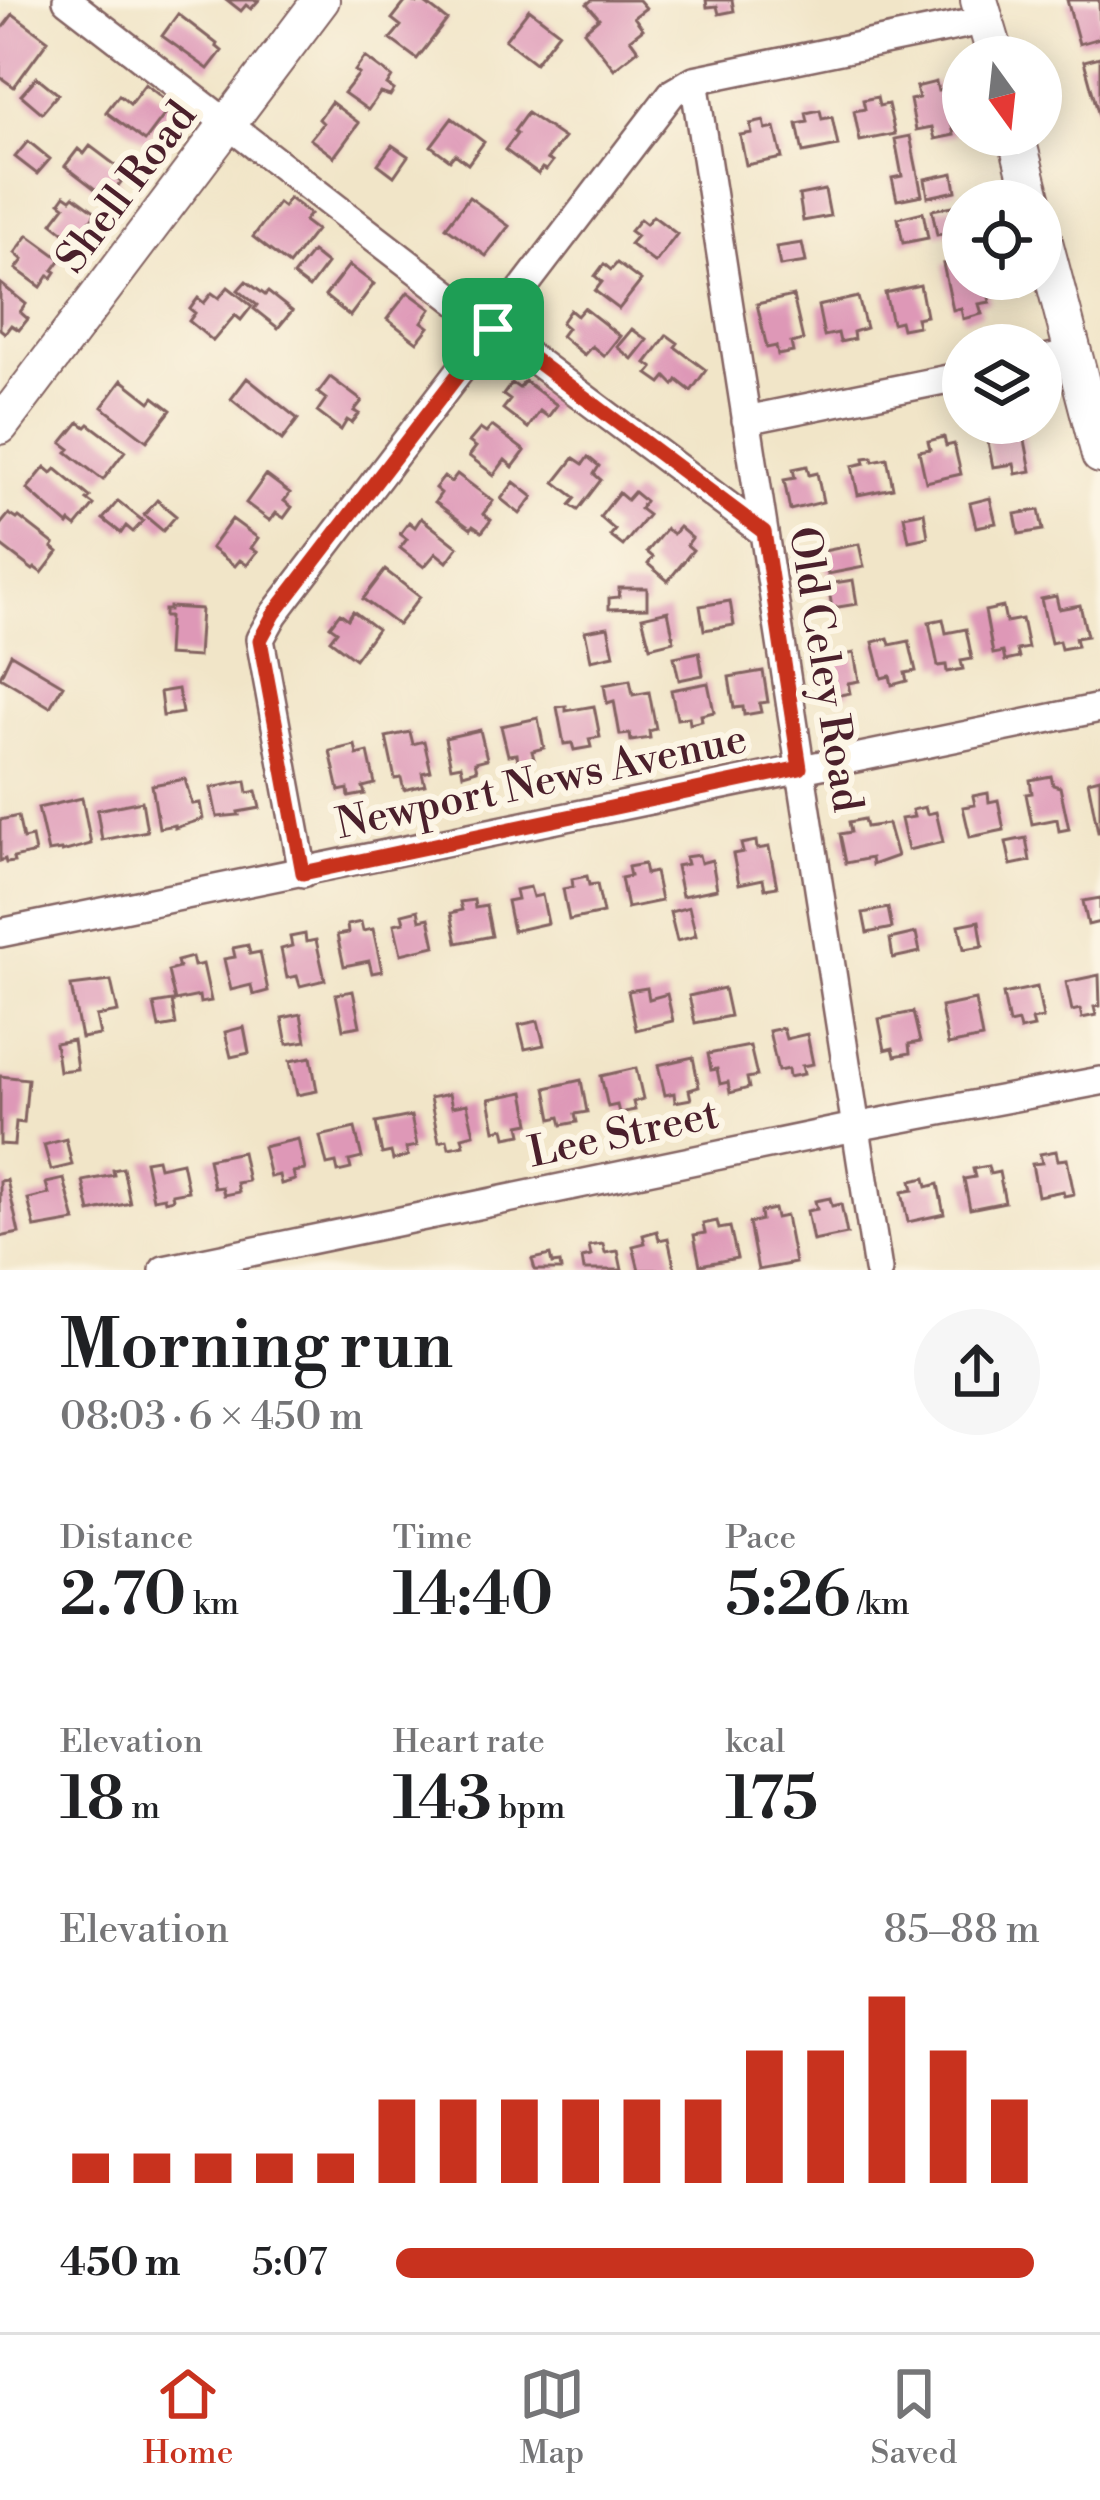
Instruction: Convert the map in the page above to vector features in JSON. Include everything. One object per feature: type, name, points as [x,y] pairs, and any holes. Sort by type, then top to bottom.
[{"type":"street","points":[[67,0],[764,532]]},
{"type":"street","name":"Shell Road","points":[[0,426],[321,0]]},
{"type":"street","points":[[303,873],[260,640],[274,614],[672,93],[694,80],[983,10]]},
{"type":"street","name":"Old Celey Road","points":[[694,80],[878,1270]]},
{"type":"street","points":[[1062,368],[1100,455]]},
{"type":"street","points":[[746,420],[942,380]]},
{"type":"street","name":"Newport News Avenue","points":[[0,933],[1100,708]]},
{"type":"street","name":"Lee Street","points":[[164,1270],[1100,1081]]},
{"type":"building","points":[[227,0],[259,0],[241,11]]},
{"type":"building","points":[[407,0],[421,0],[447,20],[417,59],[390,39],[401,26],[392,19]]},
{"type":"building","points":[[592,0],[639,0],[646,8],[634,17],[643,29],[630,39],[638,50],[614,69],[584,31],[599,18],[587,4]]},
{"type":"building","points":[[706,0],[732,0],[734,11],[719,14],[717,6],[707,7]]},
{"type":"building","points":[[1067,0],[1099,0],[1100,38],[1079,44]]},
{"type":"building","points":[[529,9],[559,32],[535,63],[505,40]]},
{"type":"building","points":[[13,14],[48,40],[14,87],[0,77],[0,31]]},
{"type":"building","points":[[178,14],[222,51],[208,69],[162,36]]},
{"type":"building","points":[[365,57],[392,77],[387,85],[394,90],[390,96],[380,93],[368,110],[344,93]]},
{"type":"building","points":[[1100,57],[1100,116],[1099,116],[1084,61]]},
{"type":"building","points":[[37,77],[58,94],[42,113],[21,95]]},
{"type":"building","points":[[936,82],[938,91],[942,90],[942,138],[935,139],[932,127],[916,130],[910,100],[919,98],[916,87]]},
{"type":"building","points":[[145,84],[172,105],[145,141],[106,112],[119,95],[130,104]]},
{"type":"building","points":[[877,97],[879,106],[888,104],[895,134],[860,141],[854,111],[865,109],[863,100]]},
{"type":"building","points":[[331,102],[359,123],[334,157],[310,139]]},
{"type":"building","points":[[820,110],[822,119],[832,117],[838,146],[803,153],[797,124],[808,122],[806,113]]},
{"type":"building","points":[[527,113],[564,138],[547,159],[552,162],[538,174],[505,150]]},
{"type":"building","points":[[452,118],[484,142],[468,164],[455,154],[450,160],[431,146]]},
{"type":"building","points":[[764,121],[766,130],[775,128],[782,158],[746,165],[740,135],[752,133],[750,124]]},
{"type":"building","points":[[910,136],[922,195],[897,200],[892,178],[902,176],[895,139]]},
{"type":"building","points":[[28,141],[50,159],[37,174],[15,157]]},
{"type":"building","points":[[392,145],[408,156],[394,176],[378,164]]},
{"type":"building","points":[[90,146],[122,170],[116,178],[121,182],[108,199],[65,166],[78,149],[84,154]]},
{"type":"building","points":[[953,173],[954,180],[942,180],[942,194],[928,197],[925,179]]},
{"type":"building","points":[[825,190],[830,216],[803,221],[799,195]]},
{"type":"building","points":[[65,195],[96,212],[87,233],[83,230],[75,241],[52,223],[65,206],[60,202]]},
{"type":"building","points":[[469,197],[509,226],[486,256],[446,227]]},
{"type":"building","points":[[289,198],[310,214],[304,221],[316,230],[289,265],[253,237],[278,203],[283,207]]},
{"type":"building","points":[[942,208],[942,234],[937,235],[932,210]]},
{"type":"building","points":[[923,212],[928,238],[903,243],[898,218]]},
{"type":"building","points":[[653,216],[677,234],[655,263],[630,244],[637,236],[630,231],[640,219],[646,224]]},
{"type":"building","points":[[28,235],[61,259],[52,278],[49,275],[41,287],[16,269],[23,260],[15,253]]},
{"type":"building","points":[[802,243],[806,262],[780,266],[776,247]]},
{"type":"building","points":[[312,252],[327,264],[309,288],[293,276]]},
{"type":"building","points":[[617,263],[641,281],[619,309],[595,291],[602,282],[595,276],[604,264],[611,270]]},
{"type":"building","points":[[349,265],[374,284],[350,316],[325,296]]},
{"type":"building","points":[[246,281],[292,311],[278,328],[238,290]]},
{"type":"building","points":[[0,283],[26,304],[20,312],[28,319],[19,330],[11,325],[5,333],[0,329]]},
{"type":"building","points":[[920,285],[926,316],[916,318],[918,326],[902,329],[900,321],[892,323],[885,293]]},
{"type":"building","points":[[228,287],[252,306],[241,320],[235,315],[213,341],[189,321],[195,313],[190,309],[198,298],[204,303],[212,293],[219,298]]},
{"type":"building","points":[[408,292],[431,309],[422,322],[429,327],[417,342],[387,319]]},
{"type":"building","points":[[793,296],[803,340],[791,343],[793,352],[778,355],[776,346],[767,348],[757,304]]},
{"type":"building","points":[[858,297],[866,328],[853,332],[854,339],[840,342],[838,333],[824,336],[818,306]]},
{"type":"building","points":[[951,300],[990,300],[979,304],[982,314],[963,319],[961,308],[953,310]]},
{"type":"building","points":[[584,308],[620,336],[604,356],[592,346],[584,355],[561,336],[567,328],[561,323],[570,310],[577,316]]},
{"type":"building","points":[[632,329],[647,340],[632,359],[617,347]]},
{"type":"building","points":[[667,335],[706,370],[691,391],[677,380],[674,385],[666,377],[661,383],[648,374],[653,368],[646,363]]},
{"type":"building","points":[[330,377],[362,401],[354,411],[359,414],[341,430],[317,412],[326,399],[318,393]]},
{"type":"building","points":[[247,378],[298,419],[282,440],[231,399]]},
{"type":"building","points":[[122,380],[150,402],[154,397],[171,410],[147,441],[102,407]]},
{"type":"building","points":[[525,381],[557,405],[548,417],[540,411],[528,428],[503,409],[510,400],[503,395],[512,383],[519,388]]},
{"type":"building","points":[[79,422],[89,424],[125,451],[103,480],[62,443]]},
{"type":"building","points":[[492,426],[525,451],[513,467],[505,460],[494,475],[469,456],[476,447],[469,442],[480,429],[486,433]]},
{"type":"building","points":[[942,438],[942,444],[954,444],[961,474],[926,482],[919,451],[930,449],[928,441]]},
{"type":"building","points":[[988,444],[1026,444],[1031,471],[1016,474],[1014,464],[993,467]]},
{"type":"building","points":[[588,457],[599,466],[594,474],[601,480],[578,510],[570,505],[576,498],[555,482],[574,458],[583,464]]},
{"type":"building","points":[[872,457],[873,461],[887,458],[893,488],[858,495],[852,466]]},
{"type":"building","points":[[807,466],[809,475],[817,473],[823,502],[790,510],[784,480],[795,478],[793,469]]},
{"type":"building","points":[[45,467],[52,473],[56,469],[90,497],[87,500],[94,505],[76,527],[27,489]]},
{"type":"building","points":[[457,474],[493,501],[483,514],[491,520],[482,532],[435,502],[441,493],[435,488],[444,477],[451,482]]},
{"type":"building","points":[[266,475],[290,493],[284,501],[292,507],[284,518],[276,513],[270,521],[246,503]]},
{"type":"building","points":[[514,482],[533,497],[520,514],[501,499]]},
{"type":"building","points":[[634,492],[645,501],[640,509],[648,515],[623,546],[610,536],[615,530],[600,517],[619,493],[627,500]]},
{"type":"building","points":[[990,498],[996,523],[976,527],[970,503]]},
{"type":"building","points":[[157,500],[176,516],[163,531],[144,515]]},
{"type":"building","points":[[118,501],[143,521],[133,532],[126,526],[121,533],[103,519]]},
{"type":"building","points":[[1039,510],[1043,530],[1019,534],[1015,514]]},
{"type":"building","points":[[924,512],[928,537],[909,541],[904,516]]},
{"type":"building","points":[[9,514],[54,544],[58,552],[42,573],[0,545],[0,525]]},
{"type":"building","points":[[421,518],[458,547],[447,562],[436,553],[424,567],[400,548],[407,539],[400,534],[409,522],[415,527]]},
{"type":"building","points":[[232,519],[258,538],[251,548],[257,552],[247,565],[240,560],[235,566],[211,548]]},
{"type":"building","points":[[679,527],[692,538],[687,545],[693,550],[668,581],[648,564],[653,557],[647,552],[666,529],[673,534]]},
{"type":"building","points":[[859,544],[864,567],[828,574],[824,551]]},
{"type":"building","points":[[385,570],[420,597],[398,625],[363,599]]},
{"type":"building","points":[[853,580],[857,604],[832,608],[828,584]]},
{"type":"building","points":[[619,588],[647,588],[647,608],[609,609],[609,598],[619,597]]},
{"type":"building","points":[[1056,596],[1059,609],[1080,605],[1087,636],[1075,638],[1077,646],[1061,649],[1059,641],[1051,643],[1041,599]]},
{"type":"building","points":[[730,601],[734,625],[704,630],[700,606]]},
{"type":"building","points":[[1003,607],[1006,622],[1022,619],[1028,648],[1017,650],[1019,658],[1005,661],[1003,652],[993,654],[985,611]]},
{"type":"building","points":[[201,609],[198,657],[167,655],[169,617],[164,617],[164,610]]},
{"type":"building","points":[[353,611],[377,629],[355,659],[330,640],[337,631],[330,626],[340,613],[348,619]]},
{"type":"building","points":[[668,611],[674,641],[650,647],[642,617]]},
{"type":"building","points":[[943,619],[946,633],[966,629],[972,659],[961,661],[963,669],[947,672],[946,665],[938,666],[929,622]]},
{"type":"building","points":[[608,627],[614,655],[591,660],[585,631]]},
{"type":"building","points":[[888,638],[890,645],[909,641],[916,671],[905,673],[907,681],[892,685],[890,676],[882,678],[873,642]]},
{"type":"building","points":[[699,652],[703,675],[679,680],[674,657]]},
{"type":"building","points":[[854,653],[859,681],[848,683],[850,693],[835,696],[833,687],[824,689],[817,655],[825,654],[826,659]]},
{"type":"building","points":[[11,654],[63,685],[50,707],[0,677]]},
{"type":"building","points":[[763,671],[768,702],[759,703],[761,712],[744,715],[743,707],[734,708],[729,677]]},
{"type":"building","points":[[630,680],[633,695],[649,692],[656,729],[649,731],[650,738],[631,741],[630,734],[620,735],[614,701],[607,703],[604,685]]},
{"type":"building","points":[[708,683],[714,712],[690,724],[689,717],[677,719],[671,690]]},
{"type":"building","points":[[178,689],[182,713],[163,716],[160,692]]},
{"type":"building","points":[[566,706],[566,711],[594,706],[600,737],[589,739],[591,747],[574,750],[572,743],[564,744],[557,707]]},
{"type":"building","points":[[538,718],[544,748],[532,751],[534,759],[518,762],[517,754],[508,755],[501,726]]},
{"type":"building","points":[[480,730],[487,759],[475,762],[477,770],[463,774],[461,765],[451,767],[445,738]]},
{"type":"building","points":[[410,732],[413,744],[424,741],[431,771],[422,773],[425,785],[404,790],[401,778],[395,779],[386,737]]},
{"type":"building","points":[[355,745],[357,755],[368,752],[375,784],[363,787],[365,794],[349,797],[348,789],[339,791],[330,751]]},
{"type":"building","points":[[1051,776],[1053,785],[1060,787],[1069,829],[1059,831],[1057,819],[1032,824],[1026,794],[1032,793],[1030,780]]},
{"type":"building","points":[[1100,778],[1100,832],[1098,832],[1088,781]]},
{"type":"building","points":[[185,779],[192,804],[200,803],[203,819],[159,828],[152,785]]},
{"type":"building","points":[[246,781],[248,793],[256,791],[260,808],[217,817],[211,788]]},
{"type":"building","points":[[988,793],[989,802],[998,800],[1004,830],[970,837],[963,807],[975,805],[973,796]]},
{"type":"building","points":[[82,798],[91,844],[48,852],[38,808]]},
{"type":"building","points":[[142,801],[147,831],[102,840],[97,810]]},
{"type":"building","points":[[925,807],[927,814],[936,812],[943,842],[908,850],[901,819],[914,817],[912,810]]},
{"type":"building","points":[[18,816],[23,839],[32,837],[35,853],[6,863],[0,861],[0,820]]},
{"type":"building","points":[[864,819],[866,827],[888,824],[897,856],[872,865],[871,858],[846,863],[840,834],[851,832],[849,822]]},
{"type":"building","points":[[1026,838],[1030,861],[1011,865],[1006,842]]},
{"type":"building","points":[[756,841],[757,849],[769,847],[777,887],[765,889],[763,879],[739,884],[733,854],[743,852],[741,844]]},
{"type":"building","points":[[699,855],[701,863],[712,860],[717,889],[682,896],[676,866],[687,864],[685,857]]},
{"type":"building","points":[[644,864],[646,874],[655,872],[661,901],[627,908],[621,878],[630,876],[628,867]]},
{"type":"building","points":[[587,876],[589,885],[597,884],[603,913],[569,920],[563,889],[573,887],[572,879]]},
{"type":"building","points":[[530,887],[533,897],[542,895],[548,923],[513,931],[507,901],[517,899],[515,890]]},
{"type":"building","points":[[1100,898],[1100,922],[1088,925],[1083,901]]},
{"type":"building","points":[[474,900],[475,908],[486,906],[492,936],[457,943],[451,913],[462,910],[460,902]]},
{"type":"building","points":[[689,907],[696,936],[677,941],[670,912]]},
{"type":"building","points":[[888,908],[892,928],[867,933],[863,913]]},
{"type":"building","points":[[418,910],[420,920],[429,918],[435,946],[401,954],[394,924],[404,922],[402,914]]},
{"type":"building","points":[[979,921],[983,946],[964,949],[959,925]]},
{"type":"building","points":[[361,922],[363,931],[373,929],[382,971],[372,973],[369,961],[344,966],[337,935],[348,933],[347,925]]},
{"type":"building","points":[[916,933],[920,952],[893,958],[890,939]]},
{"type":"building","points":[[305,934],[306,942],[316,940],[325,980],[300,986],[297,976],[287,978],[281,949],[292,946],[290,937]]},
{"type":"building","points":[[248,945],[250,954],[260,952],[268,991],[253,995],[251,985],[231,990],[224,959],[235,957],[233,948]]},
{"type":"building","points":[[192,957],[194,966],[203,964],[211,1001],[200,1003],[199,996],[175,1001],[168,971],[179,968],[177,961]]},
{"type":"building","points":[[1099,975],[1100,1006],[1094,1007],[1096,1015],[1082,1018],[1080,1009],[1072,1011],[1066,982]]},
{"type":"building","points":[[111,981],[118,1012],[96,1016],[100,1035],[81,1038],[71,986]]},
{"type":"building","points":[[1037,987],[1043,1018],[1032,1020],[1034,1027],[1020,1030],[1018,1022],[1009,1024],[1003,994]]},
{"type":"building","points":[[647,988],[649,999],[667,994],[673,1021],[636,1030],[628,991]]},
{"type":"building","points":[[724,988],[730,1016],[695,1023],[689,996]]},
{"type":"building","points":[[353,991],[360,1026],[343,1029],[336,994]]},
{"type":"building","points":[[975,1000],[982,1038],[948,1045],[941,1007]]},
{"type":"building","points":[[172,1001],[176,1025],[159,1028],[154,1004]]},
{"type":"building","points":[[913,1012],[920,1042],[909,1044],[910,1053],[895,1056],[893,1048],[885,1050],[879,1019]]},
{"type":"building","points":[[301,1014],[306,1041],[287,1044],[282,1018]]},
{"type":"building","points":[[538,1021],[544,1045],[525,1049],[519,1025]]},
{"type":"building","points":[[244,1027],[249,1053],[231,1057],[225,1032]]},
{"type":"building","points":[[783,1028],[786,1039],[807,1034],[813,1064],[802,1066],[804,1074],[789,1077],[788,1069],[778,1071],[769,1031]]},
{"type":"building","points":[[73,1040],[77,1069],[59,1071],[55,1043]]},
{"type":"building","points":[[750,1046],[757,1076],[747,1078],[749,1088],[730,1093],[728,1082],[720,1084],[717,1069],[711,1070],[708,1054]]},
{"type":"building","points":[[311,1057],[317,1091],[297,1095],[290,1061]]},
{"type":"building","points":[[693,1057],[699,1087],[689,1090],[691,1099],[675,1102],[674,1093],[665,1095],[658,1065]]},
{"type":"building","points":[[636,1068],[643,1099],[633,1102],[635,1110],[619,1113],[617,1105],[608,1107],[601,1076]]},
{"type":"building","points":[[0,1076],[28,1079],[24,1123],[16,1122],[14,1145],[0,1144]]},
{"type":"building","points":[[581,1080],[587,1112],[575,1114],[577,1122],[562,1125],[560,1117],[552,1119],[546,1088]]},
{"type":"building","points":[[524,1092],[530,1123],[520,1125],[522,1134],[506,1137],[504,1128],[495,1130],[489,1099]]},
{"type":"building","points":[[449,1094],[452,1107],[467,1104],[474,1134],[462,1137],[464,1145],[449,1148],[447,1140],[439,1142],[430,1098]]},
{"type":"building","points":[[411,1116],[417,1146],[406,1148],[408,1156],[393,1160],[391,1152],[382,1154],[376,1123]]},
{"type":"building","points":[[355,1128],[362,1158],[349,1161],[351,1169],[338,1172],[336,1163],[327,1165],[320,1136]]},
{"type":"building","points":[[66,1139],[72,1165],[51,1170],[44,1145]]},
{"type":"building","points":[[298,1139],[305,1170],[293,1172],[295,1180],[281,1184],[279,1175],[270,1177],[263,1147]]},
{"type":"building","points":[[1056,1151],[1058,1160],[1067,1159],[1074,1194],[1064,1196],[1063,1191],[1038,1196],[1032,1164],[1042,1163],[1040,1154]]},
{"type":"building","points":[[242,1152],[248,1181],[237,1183],[239,1192],[224,1195],[222,1187],[214,1188],[208,1159]]},
{"type":"building","points":[[157,1159],[159,1167],[182,1162],[188,1191],[172,1194],[173,1199],[165,1201],[164,1197],[153,1199],[145,1161]]},
{"type":"building","points":[[988,1166],[990,1174],[999,1172],[1005,1202],[970,1209],[964,1179],[975,1177],[973,1169]]},
{"type":"building","points":[[123,1168],[130,1203],[90,1212],[83,1181],[114,1175],[113,1170]]},
{"type":"building","points":[[925,1178],[927,1187],[938,1184],[944,1214],[908,1222],[902,1192],[913,1190],[911,1181]]},
{"type":"building","points":[[64,1179],[75,1221],[35,1228],[28,1199],[49,1194],[46,1183]]},
{"type":"building","points":[[7,1180],[19,1233],[0,1237],[0,1181]]},
{"type":"building","points":[[830,1198],[832,1206],[841,1204],[847,1234],[813,1241],[807,1211],[817,1209],[815,1201]]},
{"type":"building","points":[[774,1209],[776,1218],[786,1216],[795,1263],[758,1270],[749,1223],[761,1220],[760,1212]]},
{"type":"building","points":[[717,1221],[719,1229],[730,1227],[737,1258],[700,1265],[694,1235],[705,1233],[703,1224]]},
{"type":"building","points":[[657,1231],[659,1240],[668,1238],[675,1270],[639,1270],[633,1246],[645,1243],[643,1235]]},
{"type":"building","points":[[603,1244],[605,1253],[618,1251],[622,1270],[584,1270],[582,1258],[591,1256],[589,1246]]},
{"type":"building","points":[[550,1255],[552,1264],[560,1263],[561,1270],[535,1270],[532,1259]]},
{"type":"route","points":[[493,329],[764,532],[800,768],[303,873],[260,640],[274,614],[493,329]]}]
